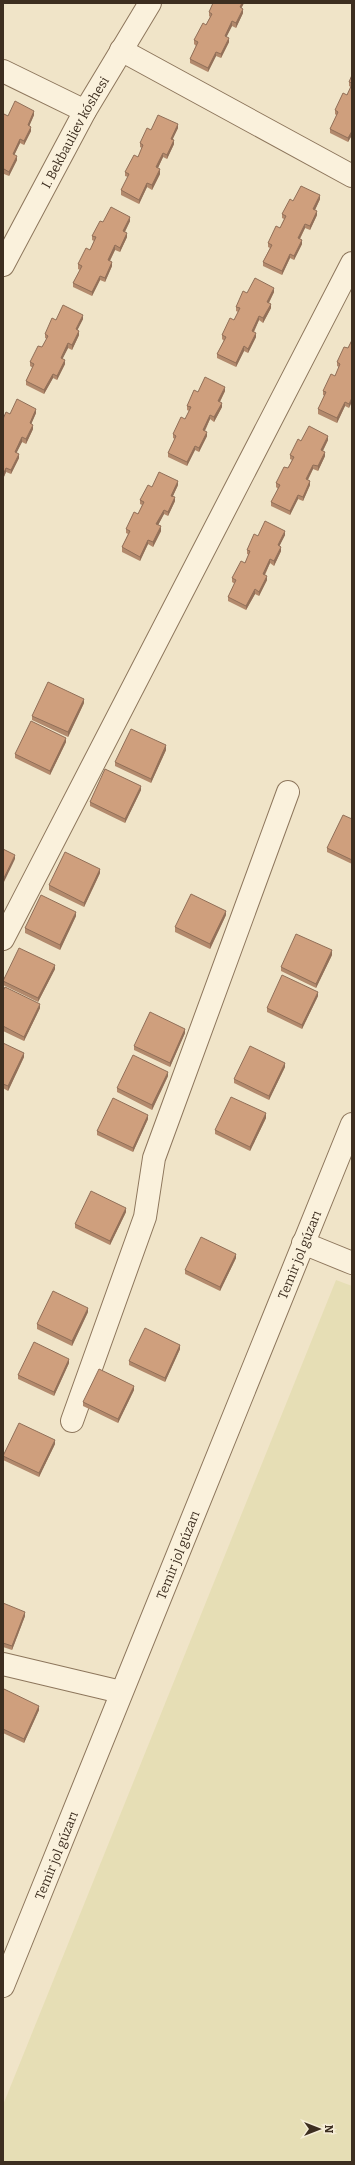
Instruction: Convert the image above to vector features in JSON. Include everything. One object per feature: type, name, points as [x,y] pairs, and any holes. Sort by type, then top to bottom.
[{"type":"street","name":"I. Bekbauliev kóshesi","points":[[3,264],[85,111],[150,3]]},
{"type":"street","points":[[121,50],[352,176]]},
{"type":"street","points":[[3,71],[85,111]]},
{"type":"street","points":[[3,939],[352,263]]},
{"type":"street","points":[[72,1421],[145,1217],[154,1158],[288,792]]},
{"type":"street","name":"Temir jol gúzarı","points":[[5,1976],[352,1124]]},
{"type":"street","points":[[303,1243],[352,1263]]},
{"type":"street","points":[[3,1664],[121,1692]]},
{"type":"shaded area","points":[[336,1280],[352,1286],[352,2162],[3,2162],[3,2105]]},
{"type":"building","points":[[213,3],[242,3],[240,7],[243,9],[236,23],[232,21],[225,36],[229,38],[221,54],[216,52],[208,68],[190,59],[198,42],[194,40],[203,23],[206,25],[212,14],[209,12]]},
{"type":"building","points":[[352,75],[352,83],[349,82]]},
{"type":"building","points":[[352,84],[352,131],[348,138],[330,129],[338,112],[335,110],[343,93],[347,95]]},
{"type":"building","points":[[15,101],[34,111],[28,125],[31,127],[24,141],[20,139],[13,154],[17,156],[9,172],[4,169],[3,172],[3,116],[4,114],[8,116]]},
{"type":"building","points":[[158,115],[178,124],[171,139],[174,140],[167,155],[163,153],[156,167],[160,169],[152,185],[147,183],[139,200],[121,190],[129,174],[125,172],[134,155],[138,157],[143,145],[140,143],[147,128],[151,130]]},
{"type":"building","points":[[301,186],[320,195],[313,209],[317,211],[310,226],[305,224],[298,238],[302,240],[294,256],[290,254],[282,271],[263,262],[272,245],[268,243],[276,226],[280,228],[286,216],[282,214],[290,199],[293,201]]},
{"type":"building","points":[[111,207],[130,217],[123,231],[127,233],[120,248],[115,245],[108,260],[112,262],[105,278],[100,276],[92,292],[73,283],[82,266],[78,264],[86,248],[90,250],[96,237],[92,236],[100,221],[103,222]]},
{"type":"building","points":[[255,278],[274,288],[267,302],[271,304],[263,318],[259,316],[252,331],[256,333],[248,349],[244,346],[236,363],[217,354],[226,337],[222,335],[230,318],[234,320],[240,308],[236,307],[243,291],[247,293]]},
{"type":"building","points":[[63,305],[83,315],[76,329],[79,331],[72,345],[68,343],[61,358],[65,360],[57,376],[53,374],[44,390],[26,381],[34,364],[30,362],[38,346],[42,347],[48,336],[45,334],[52,318],[56,320]]},
{"type":"building","points":[[352,340],[352,398],[349,404],[345,402],[337,418],[318,409],[326,392],[323,391],[331,374],[335,376],[340,364],[337,362],[344,347],[348,348]]},
{"type":"building","points":[[205,377],[225,387],[218,401],[222,403],[214,417],[210,415],[203,430],[207,432],[199,448],[195,446],[187,462],[168,453],[176,436],[173,434],[181,417],[185,419],[191,407],[187,406],[194,390],[198,392]]},
{"type":"building","points":[[17,399],[36,409],[30,423],[33,425],[26,439],[22,437],[15,452],[19,454],[11,470],[6,468],[3,475],[3,419],[6,412],[10,414]]},
{"type":"building","points":[[309,426],[328,436],[321,450],[325,452],[318,466],[313,465],[306,479],[310,481],[303,497],[298,495],[290,511],[271,502],[280,485],[276,483],[284,467],[288,468],[294,457],[290,455],[298,439],[301,441]]},
{"type":"building","points":[[159,472],[178,481],[171,496],[175,497],[168,512],[164,510],[156,524],[161,526],[153,542],[148,540],[140,557],[122,547],[130,531],[126,529],[134,512],[138,514],[144,502],[140,500],[148,485],[152,487]]},
{"type":"building","points":[[265,521],[285,531],[278,545],[281,547],[274,561],[270,559],[263,574],[267,576],[259,592],[255,589],[246,606],[228,597],[236,580],[232,578],[241,561],[245,563],[250,551],[247,550],[254,534],[258,536]]},
{"type":"building","points":[[48,682],[84,699],[68,732],[32,716]]},
{"type":"building","points":[[31,721],[66,738],[50,771],[15,754]]},
{"type":"building","points":[[131,729],[166,745],[151,779],[115,762]]},
{"type":"building","points":[[105,769],[141,786],[125,819],[90,802]]},
{"type":"building","points":[[343,815],[352,819],[352,860],[327,848]]},
{"type":"building","points":[[3,849],[15,855],[3,880]]},
{"type":"building","points":[[65,852],[100,869],[84,903],[49,885]]},
{"type":"building","points":[[191,894],[226,911],[210,944],[175,927]]},
{"type":"building","points":[[41,895],[76,912],[60,945],[25,928]]},
{"type":"building","points":[[296,934],[332,950],[316,984],[281,967]]},
{"type":"building","points":[[19,948],[55,965],[38,998],[3,981]]},
{"type":"building","points":[[282,975],[318,992],[302,1025],[267,1008]]},
{"type":"building","points":[[5,987],[40,1004],[24,1037],[3,1026],[3,991]]},
{"type":"building","points":[[150,1012],[185,1029],[170,1063],[134,1046]]},
{"type":"building","points":[[3,1043],[24,1053],[8,1086],[3,1084]]},
{"type":"building","points":[[250,1046],[285,1063],[269,1096],[234,1079]]},
{"type":"building","points":[[133,1055],[168,1072],[152,1105],[117,1088]]},
{"type":"building","points":[[231,1097],[266,1113],[250,1147],[215,1130]]},
{"type":"building","points":[[113,1098],[148,1115],[133,1148],[97,1131]]},
{"type":"building","points":[[91,1191],[126,1208],[110,1241],[75,1224]]},
{"type":"building","points":[[201,1237],[236,1254],[220,1287],[185,1270]]},
{"type":"building","points":[[53,1291],[88,1308],[72,1341],[37,1324]]},
{"type":"building","points":[[145,1328],[180,1345],[165,1378],[129,1361]]},
{"type":"building","points":[[34,1342],[69,1359],[54,1392],[18,1375]]},
{"type":"building","points":[[99,1369],[134,1386],[118,1419],[83,1402]]},
{"type":"building","points":[[19,1423],[55,1440],[39,1473],[3,1456]]},
{"type":"building","points":[[3,1603],[25,1612],[12,1646],[3,1643]]},
{"type":"building","points":[[4,1689],[39,1706],[24,1739],[3,1729]]}]
